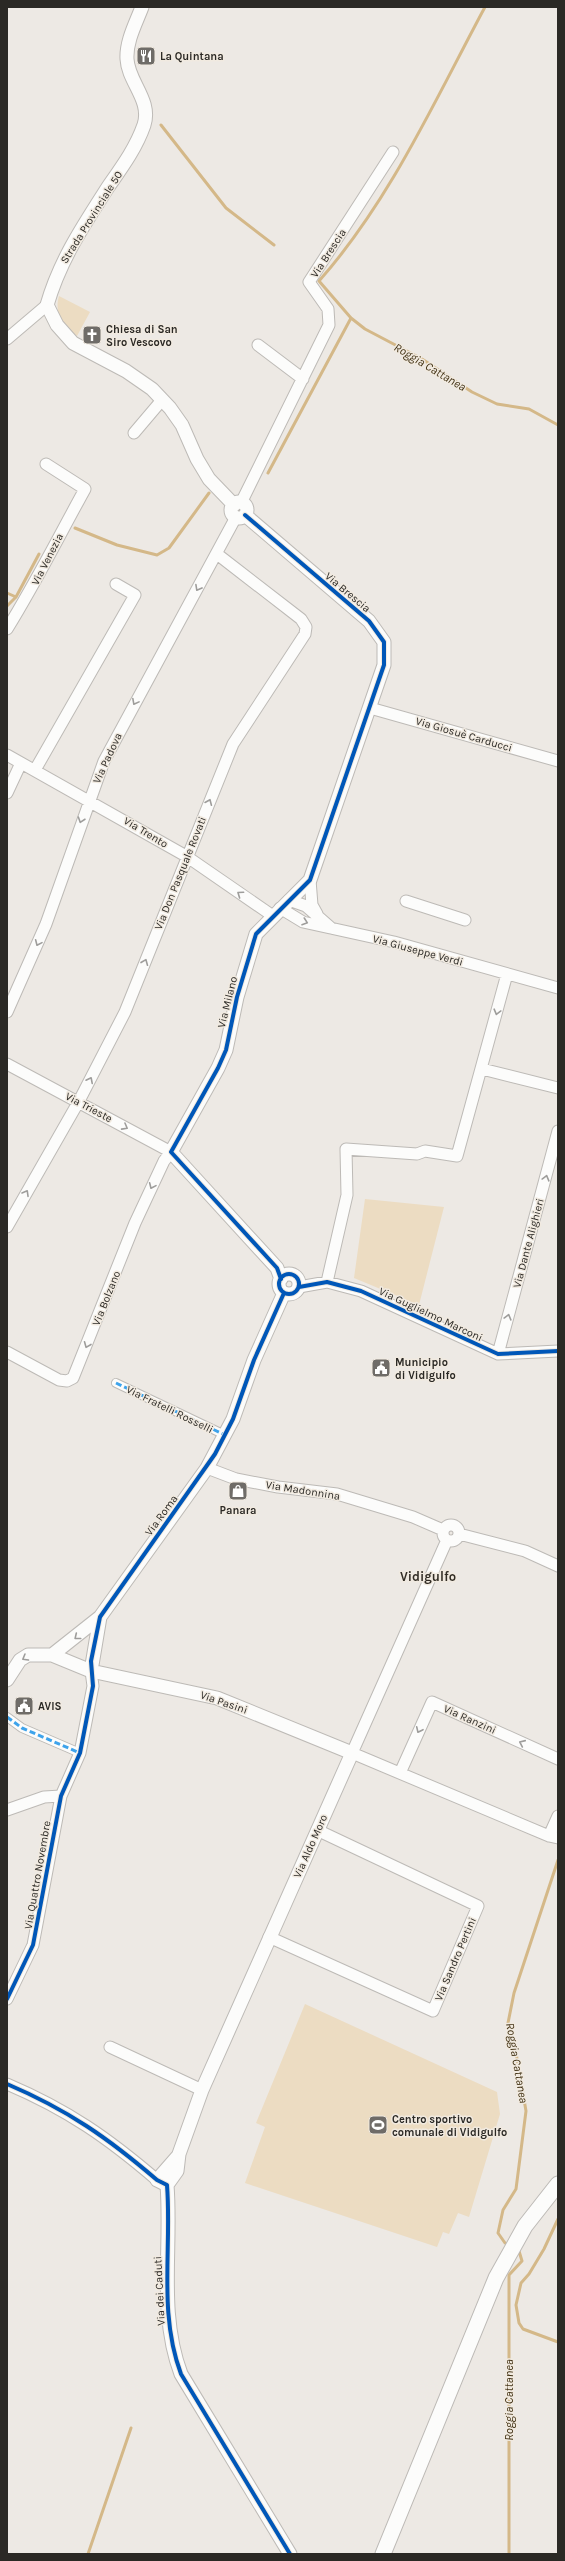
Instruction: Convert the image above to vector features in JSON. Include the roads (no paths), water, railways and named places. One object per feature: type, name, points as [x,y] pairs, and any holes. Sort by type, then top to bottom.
[{"type":"main road","points":[[383,2554],[496,2278],[525,2226],[558,2184]]},
{"type":"street","name":"Strada Provinciale 50","points":[[47,305],[56,274],[82,227],[135,146],[145,123],[146,108],[127,60],[128,46],[142,7]]},
{"type":"street","name":"Via Brescia","points":[[370,708],[384,665],[384,642],[369,621],[239,510],[329,325],[328,309],[309,282],[394,152]]},
{"type":"street","points":[[7,339],[47,305],[56,325],[74,343],[126,370],[162,400],[182,425],[197,459],[209,479],[239,510]]},
{"type":"street","points":[[258,345],[303,379]]},
{"type":"street","points":[[134,433],[162,400]]},
{"type":"street","name":"Via Venezia","points":[[7,629],[37,581],[52,546],[85,489],[46,464]]},
{"type":"street","name":"Via Padova","points":[[7,1012],[46,924],[88,800],[104,761],[217,554],[239,510]]},
{"type":"street","name":"Via Don Pasquale Rovati","points":[[7,1227],[79,1101],[125,1012],[186,856],[234,744],[305,634],[306,627],[301,619],[217,554]]},
{"type":"street","points":[[35,770],[135,595],[116,584]]},
{"type":"street","name":"Via Giosuè Carducci","points":[[370,708],[558,761]]},
{"type":"street","name":"Via Milano","points":[[171,1152],[218,1068],[226,1050],[237,997],[256,934],[310,880],[370,708]]},
{"type":"street","name":"Via Trento","points":[[7,755],[281,908]]},
{"type":"street","points":[[7,793],[21,763]]},
{"type":"street","points":[[310,880],[312,904],[319,916]]},
{"type":"street","points":[[281,908],[297,901],[319,916],[333,929]]},
{"type":"street","points":[[406,901],[465,920]]},
{"type":"street","name":"Via Giuseppe Verdi","points":[[281,908],[302,922],[394,942],[558,988]]},
{"type":"street","points":[[327,1282],[347,1195],[346,1149],[418,1154],[425,1151],[457,1156],[507,974]]},
{"type":"street","name":"Via Trieste","points":[[7,1064],[79,1101],[171,1152]]},
{"type":"street","points":[[482,1069],[558,1088]]},
{"type":"street","name":"Via Dante Alighieri","points":[[498,1354],[558,1131]]},
{"type":"street","points":[[171,1152],[277,1268],[281,1279]]},
{"type":"street","name":"Via Bolzano","points":[[7,1352],[59,1380],[67,1381],[73,1378],[135,1224],[164,1161],[171,1152]]},
{"type":"street","points":[[291,1274],[297,1278],[299,1286],[293,1293],[284,1293],[279,1287],[281,1279],[285,1275],[291,1274]]},
{"type":"street","name":"Via Guglielmo Marconi","points":[[299,1286],[327,1282],[362,1291],[498,1354],[558,1351]]},
{"type":"street","name":"Via Roma","points":[[52,1655],[100,1616],[207,1468],[225,1435],[276,1307],[284,1293]]},
{"type":"street","name":"Via Fratelli Rosselli","points":[[116,1382],[225,1435]]},
{"type":"street","name":"Via Madonnina","points":[[207,1468],[236,1479],[337,1494],[413,1517],[445,1535]]},
{"type":"street","points":[[445,1535],[454,1541],[459,1534],[525,1551],[558,1566]]},
{"type":"street","name":"Via Aldo Moro","points":[[162,2183],[179,2154],[202,2090],[352,1753],[445,1535]]},
{"type":"street","name":"Via Roma","points":[[80,1753],[93,1686],[91,1671],[100,1616]]},
{"type":"street","points":[[7,1680],[20,1660],[28,1655],[52,1655],[91,1671]]},
{"type":"street","name":"Via Pasini","points":[[91,1671],[217,1698],[352,1753]]},
{"type":"street","name":"Via Ranzini","points":[[400,1773],[432,1702],[558,1759]]},
{"type":"street","points":[[7,1717],[22,1728],[80,1753]]},
{"type":"street","name":"Via Quattro Novembre","points":[[7,1999],[34,1945],[61,1796],[80,1753]]},
{"type":"street","points":[[352,1753],[554,1837],[558,1816]]},
{"type":"street","points":[[7,1810],[44,1797],[61,1796]]},
{"type":"street","name":"Via Sandro Pertini","points":[[269,1937],[433,2011],[478,1906],[317,1830]]},
{"type":"street","points":[[110,2047],[202,2090]]},
{"type":"street","points":[[7,2084],[47,2101],[84,2123],[162,2183]]},
{"type":"street","name":"Via dei Caduti","points":[[162,2183],[171,2342],[175,2357],[181,2374],[290,2554]]},
{"type":"waterway","points":[[485,7],[390,184],[368,218],[319,281],[351,318],[365,329],[422,359],[472,392],[497,404],[529,409],[558,425]]},
{"type":"waterway","name":"Roggia Cattanea","points":[[161,125],[226,208],[274,245]]},
{"type":"waterway","points":[[268,473],[351,318]]},
{"type":"waterway","points":[[75,528],[117,545],[157,555],[169,548],[209,493]]},
{"type":"waterway","points":[[7,593],[16,597],[39,554]]},
{"type":"waterway","points":[[7,606],[16,597]]},
{"type":"waterway","name":"Roggia Cattanea","points":[[505,2243],[498,2233],[503,2210],[516,2189],[526,2111],[516,2053],[508,2023],[514,1993],[558,1860]]},
{"type":"waterway","points":[[558,2219],[544,2249],[529,2274],[521,2283],[516,2305],[519,2323],[523,2329],[558,2342]]},
{"type":"waterway","name":"Roggia Cattanea","points":[[509,2554],[509,2275],[522,2261],[519,2251]]},
{"type":"waterway","points":[[88,2554],[131,2428]]},
{"type":"place","name":"La Quintana","points":[[146,56]]},
{"type":"place","name":"Chiesa di San Siro Vescovo","points":[[92,335]]},
{"type":"place","name":"Municipio di Vidigulfo","points":[[381,1368]]},
{"type":"place","name":"Panara","points":[[238,1491]]},
{"type":"place","name":"AVIS","points":[[24,1706]]},
{"type":"place","name":"Centro sportivo comunale di Vidigulfo","points":[[378,2125]]},
{"type":"district","name":"Vidigulfo","points":[[428,1576]]}]
